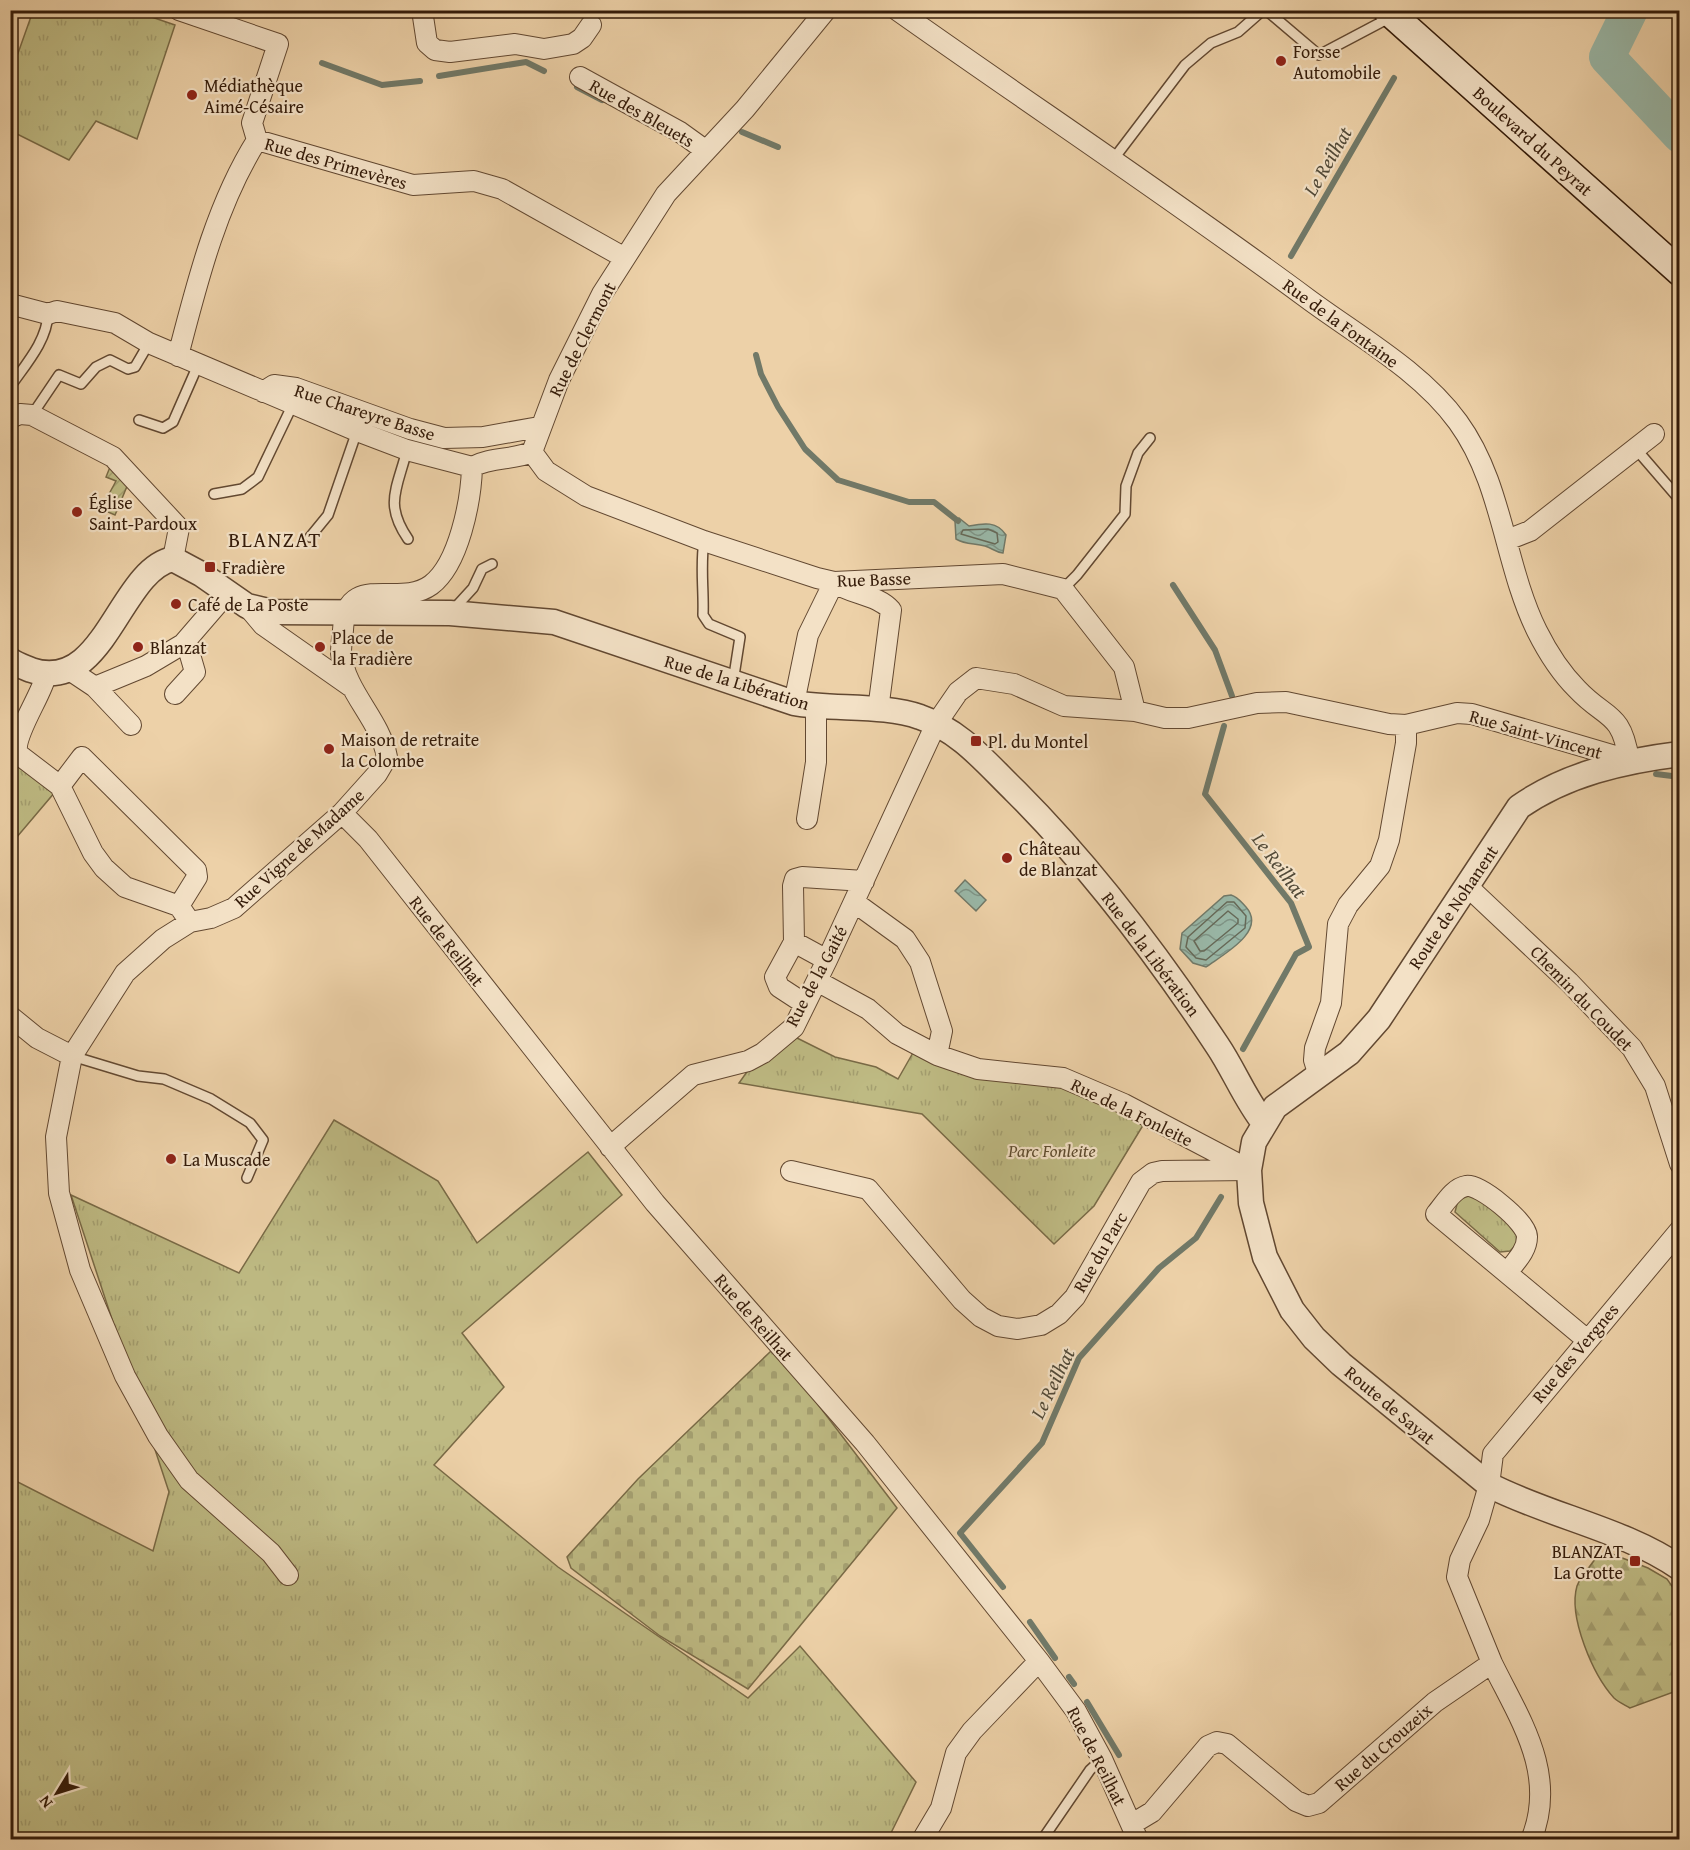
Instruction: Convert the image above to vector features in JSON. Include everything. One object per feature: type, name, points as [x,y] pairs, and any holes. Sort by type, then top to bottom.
[{"type":"main road","name":"Boulevard du Peyrat","points":[[1390,13],[1680,272]]},
{"type":"street","points":[[179,10],[278,44],[252,123],[257,140]]},
{"type":"street","points":[[422,10],[427,43],[435,50],[450,52],[515,44],[544,49],[573,44],[582,38],[591,25]]},
{"type":"street","name":"Rue de Clermont","points":[[532,452],[539,428],[559,380],[592,313],[666,194],[745,109],[826,10]]},
{"type":"street","name":"Rue de la Fontaine","points":[[897,10],[1426,385],[1458,423],[1475,450],[1508,540],[1536,630],[1577,690],[1611,716],[1623,731],[1629,760]]},
{"type":"street","name":"Rue des Bleuets","points":[[580,77],[680,132],[705,150]]},
{"type":"street","name":"Rue des Primevères","points":[[178,356],[205,260],[239,168],[257,140],[413,185],[474,181],[502,189],[625,258]]},
{"type":"street","name":"Rue Chareyre Basse","points":[[10,304],[48,314],[57,311],[88,315],[115,323],[149,344],[357,431],[407,450],[472,467]]},
{"type":"street","name":"Rue Chareyre Basse","points":[[263,392],[274,385],[296,388],[410,429],[444,438],[483,437],[539,428]]},
{"type":"street","points":[[10,418],[21,414],[32,415],[113,457],[179,528],[173,559]]},
{"type":"street","points":[[1508,540],[1530,531],[1654,434]]},
{"type":"street","points":[[350,686],[341,653],[346,611],[350,603],[365,594],[409,595],[430,586],[447,569],[456,552],[472,467],[482,462],[519,457],[532,452]]},
{"type":"street","name":"Rue Basse","points":[[532,452],[546,471],[586,496],[704,541],[834,582],[1003,574],[1063,589]]},
{"type":"street","points":[[60,786],[82,757],[196,870],[197,877],[184,914],[125,887],[104,868],[93,853],[60,786],[18,754],[15,748],[43,689],[57,672],[87,656],[148,574],[164,561],[173,559],[201,574],[247,606],[263,625],[350,686]]},
{"type":"street","points":[[807,819],[816,762],[805,705],[808,635],[834,582],[845,590],[885,603],[891,610],[878,710]]},
{"type":"street","points":[[1063,589],[1107,641],[1124,667],[1135,711]]},
{"type":"street","points":[[95,687],[146,666],[186,641],[226,593]]},
{"type":"street","points":[[247,606],[282,613],[312,614],[346,611]]},
{"type":"street","name":"Rue de la Libération","points":[[346,611],[450,613],[554,622],[805,705],[878,710],[918,716],[936,724],[959,737],[975,751],[1067,846],[1172,977],[1222,1051],[1250,1105],[1264,1123]]},
{"type":"street","points":[[175,694],[195,672],[186,641]]},
{"type":"street","points":[[10,660],[57,672],[95,687],[131,725]]},
{"type":"street","name":"Rue Saint-Vincent","points":[[936,724],[958,692],[976,678],[1014,684],[1064,706],[1135,711],[1165,718],[1188,718],[1257,703],[1286,702],[1368,720],[1406,725],[1457,713],[1472,714],[1629,760]]},
{"type":"street","name":"Rue Vigne de Madame","points":[[72,1056],[125,973],[162,939],[184,914],[211,918],[234,908],[342,813],[377,774],[387,757],[385,743],[350,686]]},
{"type":"street","name":"Rue de la Gaité","points":[[610,1147],[693,1075],[748,1060],[763,1053],[794,1026],[828,960],[936,724]]},
{"type":"street","points":[[1319,1076],[1314,1060],[1315,1048],[1331,1003],[1338,924],[1348,905],[1380,866],[1383,858],[1395,804],[1406,725]]},
{"type":"street","name":"Route de Nohanent","points":[[1264,1123],[1275,1107],[1349,1053],[1379,1019],[1519,807],[1544,790],[1629,760],[1680,754]]},
{"type":"street","name":"Rue de Reilhat","points":[[342,813],[368,839],[662,1211],[866,1443],[1039,1661],[1077,1711],[1135,1832]]},
{"type":"street","points":[[805,1004],[779,987],[775,977],[794,942],[793,886],[795,879],[802,877],[864,881]]},
{"type":"street","name":"Chemin du Coudet","points":[[1467,886],[1569,982],[1632,1048],[1655,1086],[1680,1164]]},
{"type":"street","points":[[854,902],[905,939],[920,962],[942,1031],[937,1055]]},
{"type":"street","points":[[794,942],[828,960]]},
{"type":"street","name":"Rue de la Fonleite","points":[[817,981],[868,1009],[897,1034],[937,1055],[978,1069],[1063,1078],[1124,1104],[1249,1170]]},
{"type":"street","points":[[10,1016],[37,1038],[72,1056],[56,1137],[59,1193],[84,1280],[125,1376],[158,1436],[189,1480],[271,1553],[288,1575]]},
{"type":"street","name":"Route de Sayat","points":[[1264,1123],[1254,1142],[1249,1170],[1251,1203],[1265,1257],[1292,1310],[1314,1338],[1341,1364],[1489,1485],[1517,1500],[1677,1563]]},
{"type":"street","name":"Rue du Parc","points":[[790,1171],[868,1189],[968,1305],[981,1317],[998,1326],[1018,1329],[1041,1325],[1059,1314],[1075,1297],[1141,1182],[1153,1173],[1180,1170],[1249,1170]]},
{"type":"street","points":[[1507,1273],[1526,1247],[1528,1234],[1521,1222],[1479,1187],[1468,1185],[1458,1188],[1436,1214],[1586,1339]]},
{"type":"street","name":"Rue des Vergnes","points":[[1489,1485],[1493,1454],[1586,1339],[1680,1230]]},
{"type":"street","points":[[1489,1485],[1479,1520],[1460,1560],[1457,1577],[1492,1663],[1533,1748],[1542,1799],[1531,1839]]},
{"type":"street","points":[[922,1839],[940,1808],[956,1752],[972,1731],[1039,1661]]},
{"type":"street","name":"Rue du Crouzeix","points":[[1135,1832],[1208,1746],[1217,1742],[1227,1744],[1296,1801],[1308,1806],[1319,1803],[1435,1702],[1492,1663]]},
{"type":"lane","points":[[1112,161],[1185,65],[1211,43],[1238,32],[1265,10],[1319,55],[1390,13]]},
{"type":"lane","points":[[10,387],[40,342],[48,314]]},
{"type":"lane","points":[[32,415],[59,375],[81,384],[96,367],[110,360],[128,369],[135,367],[149,344]]},
{"type":"lane","points":[[139,420],[163,428],[173,422],[198,365]]},
{"type":"lane","points":[[214,494],[242,489],[258,477],[293,404]]},
{"type":"lane","points":[[310,537],[328,515],[357,431]]},
{"type":"lane","points":[[1063,589],[1077,575],[1125,514],[1126,486],[1138,453],[1149,438]]},
{"type":"lane","points":[[1636,449],[1680,500]]},
{"type":"lane","points":[[407,450],[393,504],[396,522],[408,540]]},
{"type":"lane","points":[[704,541],[701,562],[705,584],[703,615],[709,624],[740,637],[733,682]]},
{"type":"lane","points":[[450,613],[473,588],[482,569],[492,564]]},
{"type":"lane","points":[[72,1056],[138,1076],[164,1079],[211,1099],[250,1123],[263,1140],[247,1178]]},
{"type":"lane","points":[[1042,1839],[1090,1770],[1102,1759]]},
{"type":"green space","points":[[33,11],[134,11],[175,25],[137,139],[96,121],[69,160],[11,131],[11,73]]},
{"type":"green space","points":[[110,467],[128,484],[115,515],[101,509],[116,481],[106,477]]},
{"type":"green space","points":[[11,756],[55,792],[11,844]]},
{"type":"green space","name":"Parc Fonleite","points":[[791,1035],[835,1057],[876,1067],[898,1079],[914,1051],[1061,1082],[1145,1122],[1094,1206],[1054,1244],[922,1114],[739,1083],[749,1069]]},
{"type":"green space","points":[[334,1120],[438,1181],[477,1243],[588,1152],[622,1195],[462,1333],[504,1387],[434,1465],[558,1567],[748,1698],[800,1646],[916,1782],[888,1839],[11,1839],[10,1478],[153,1551],[169,1492],[71,1195],[239,1273]]},
{"type":"green space","points":[[1474,1194],[1517,1230],[1518,1243],[1510,1251],[1500,1252],[1455,1212],[1458,1200]]},
{"type":"green space","points":[[771,1351],[813,1398],[897,1508],[748,1689],[660,1636],[571,1568],[567,1557],[638,1479]]},
{"type":"green space","points":[[1612,1554],[1648,1568],[1667,1579],[1679,1596],[1679,1690],[1630,1708],[1614,1698],[1598,1675],[1584,1645],[1576,1613],[1575,1599],[1580,1579],[1595,1559]]},
{"type":"water","points":[[959,518],[969,526],[985,524],[999,527],[1006,535],[1003,553],[956,539],[955,521]]},
{"type":"water","points":[[965,880],[986,900],[976,911],[955,891]]},
{"type":"water","points":[[1231,895],[1246,907],[1251,916],[1251,925],[1247,933],[1232,949],[1206,967],[1193,963],[1180,949],[1182,933],[1224,896]]},
{"type":"waterway","points":[[1630,10],[1607,57],[1680,135]]},
{"type":"waterway","points":[[439,76],[526,62],[544,71]]},
{"type":"waterway","points":[[322,63],[382,85],[420,81]]},
{"type":"waterway","name":"Le Reilhat","points":[[1291,256],[1394,78]]},
{"type":"waterway","points":[[577,87],[602,100]]},
{"type":"waterway","points":[[742,132],[778,147]]},
{"type":"waterway","points":[[756,355],[761,374],[778,407],[805,449],[838,480],[909,502],[934,502],[958,521]]},
{"type":"waterway","name":"Le Reilhat","points":[[1173,585],[1215,650],[1232,696]]},
{"type":"waterway","name":"Le Reilhat","points":[[1224,726],[1205,794],[1291,903],[1309,947],[1296,954],[1243,1049]]},
{"type":"waterway","points":[[1656,774],[1680,777]]},
{"type":"waterway","name":"Le Reilhat","points":[[1003,1587],[960,1533],[1042,1443],[1079,1358],[1159,1268],[1196,1238],[1221,1197]]},
{"type":"waterway","name":"Le Reilhat","points":[[1030,1622],[1055,1658]]},
{"type":"waterway","name":"Le Reilhat","points":[[1069,1677],[1074,1684]]},
{"type":"waterway","name":"Le Reilhat","points":[[1087,1702],[1119,1755]]},
{"type":"place","name":"Forsse Automobile","points":[[1281,61]]},
{"type":"place","name":"Médiathèque Aimé-Césaire","points":[[192,95]]},
{"type":"place","name":"Église Saint-Pardoux","points":[[77,512]]},
{"type":"place","name":"Fradière","points":[[210,567]]},
{"type":"place","name":"Café de La Poste","points":[[176,604]]},
{"type":"place","name":"Blanzat","points":[[138,647]]},
{"type":"place","name":"Place de la Fradière","points":[[320,647]]},
{"type":"place","name":"Pl. du Montel","points":[[976,741]]},
{"type":"place","name":"Maison de retraite la Colombe","points":[[329,749]]},
{"type":"place","name":"Château de Blanzat","points":[[1007,858]]},
{"type":"place","name":"La Muscade","points":[[171,1159]]},
{"type":"place","name":"BLANZAT La Grotte","points":[[1635,1561]]},
{"type":"district","name":"BLANZAT","points":[[275,539]]}]
